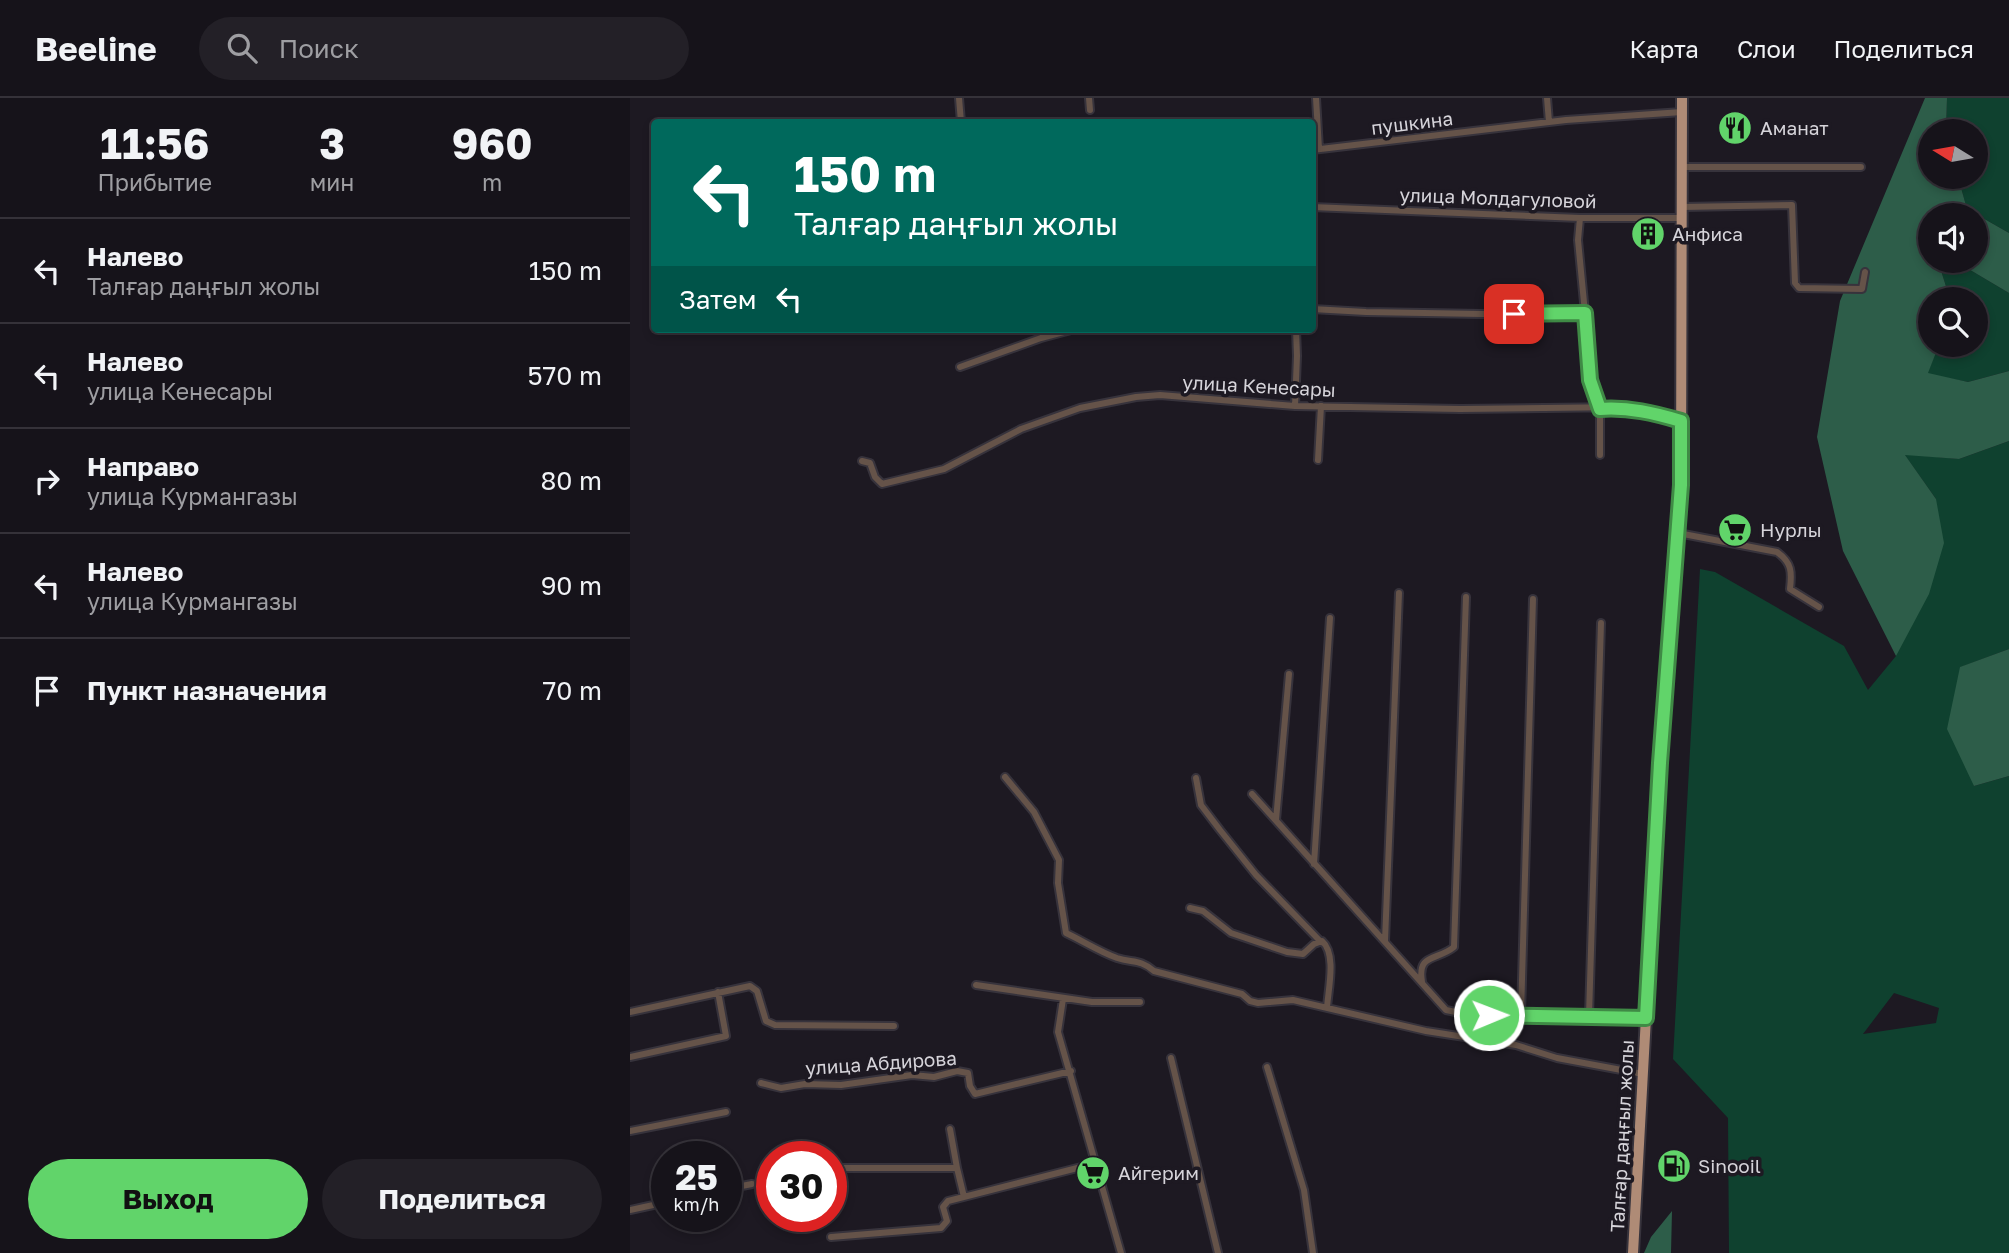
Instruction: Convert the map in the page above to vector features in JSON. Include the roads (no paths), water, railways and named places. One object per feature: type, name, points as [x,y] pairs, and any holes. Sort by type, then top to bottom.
[{"type":"main road","name":"Талғар даңғыл жолы","points":[[1633,1253],[1660,763],[1681,485],[1682,98]]},
{"type":"street","points":[[959,98],[961,119]]},
{"type":"street","points":[[1089,98],[1090,110]]},
{"type":"street","points":[[1316,98],[1316,150]]},
{"type":"street","points":[[1547,98],[1549,122]]},
{"type":"street","name":"пушкина","points":[[1316,150],[1549,122],[1682,112]]},
{"type":"street","points":[[1682,167],[1861,167]]},
{"type":"street","name":"улица Молдагуловой","points":[[1316,207],[1580,218],[1792,205],[1795,282],[1798,288],[1862,289],[1865,272]]},
{"type":"street","points":[[1580,218],[1578,240],[1590,380],[1600,409],[1600,455]]},
{"type":"street","points":[[1316,309],[1366,313],[1585,313]]},
{"type":"street","points":[[961,367],[1060,333]]},
{"type":"street","points":[[1295,406],[1296,333]]},
{"type":"street","name":"улица Кенесары","points":[[862,461],[870,463],[875,477],[882,484],[914,478],[944,469],[1021,429],[1080,408],[1136,397],[1160,396],[1295,406],[1623,407],[1681,421]]},
{"type":"street","points":[[1318,460],[1321,406]]},
{"type":"street","points":[[1678,533],[1777,552],[1786,559],[1792,570],[1790,589],[1819,607]]},
{"type":"street","points":[[1385,941],[1399,593]]},
{"type":"street","points":[[1422,984],[1421,968],[1425,961],[1454,947],[1466,597]]},
{"type":"street","points":[[1521,1014],[1533,599]]},
{"type":"street","points":[[1314,864],[1330,618]]},
{"type":"street","points":[[1589,1016],[1601,623]]},
{"type":"street","points":[[1276,820],[1289,674]]},
{"type":"street","points":[[1004,777],[1034,812],[1059,860],[1058,883],[1066,933],[1118,958],[1135,960],[1145,963],[1154,971],[1242,994],[1250,1001],[1258,1003],[1293,1000],[1426,1031],[1516,1045],[1557,1058],[1643,1078]]},
{"type":"street","points":[[1196,778],[1201,805],[1220,830],[1256,874],[1321,942],[1328,946],[1330,956],[1327,1008]]},
{"type":"street","points":[[1252,794],[1446,1010],[1470,1015],[1646,1018]]},
{"type":"street","points":[[1190,908],[1203,911],[1231,933],[1287,951],[1303,954],[1314,944],[1321,942]]},
{"type":"street","points":[[976,985],[1063,999],[1140,1002]]},
{"type":"street","points":[[630,1013],[750,986],[757,991],[766,1021],[775,1024],[894,1026]]},
{"type":"street","points":[[630,1057],[726,1036],[718,992]]},
{"type":"street","points":[[1063,999],[1058,1032],[1121,1253]]},
{"type":"street","points":[[1171,1058],[1218,1253]]},
{"type":"street","points":[[1267,1068],[1304,1190],[1312,1253]]},
{"type":"street","name":"улица Абдирова","points":[[761,1083],[781,1088],[805,1084],[841,1086],[912,1075],[934,1077],[957,1071],[968,1073],[970,1086],[975,1094],[1071,1072]]},
{"type":"street","points":[[630,1131],[726,1112]]},
{"type":"street","points":[[950,1129],[964,1197]]},
{"type":"street","points":[[831,1237],[941,1228],[947,1221],[943,1207],[948,1201],[1097,1163]]},
{"type":"street","points":[[847,1168],[957,1168]]},
{"type":"street","points":[[742,1186],[752,1184]]},
{"type":"street","points":[[630,1210],[651,1205]]},
{"type":"place","name":"Аманат","points":[[1735,128]]},
{"type":"place","name":"Анфиса","points":[[1648,234]]},
{"type":"place","name":"Нурлы","points":[[1735,530]]},
{"type":"place","name":"Sinooil","points":[[1674,1166]]},
{"type":"place","name":"Айгерим","points":[[1093,1173]]}]
